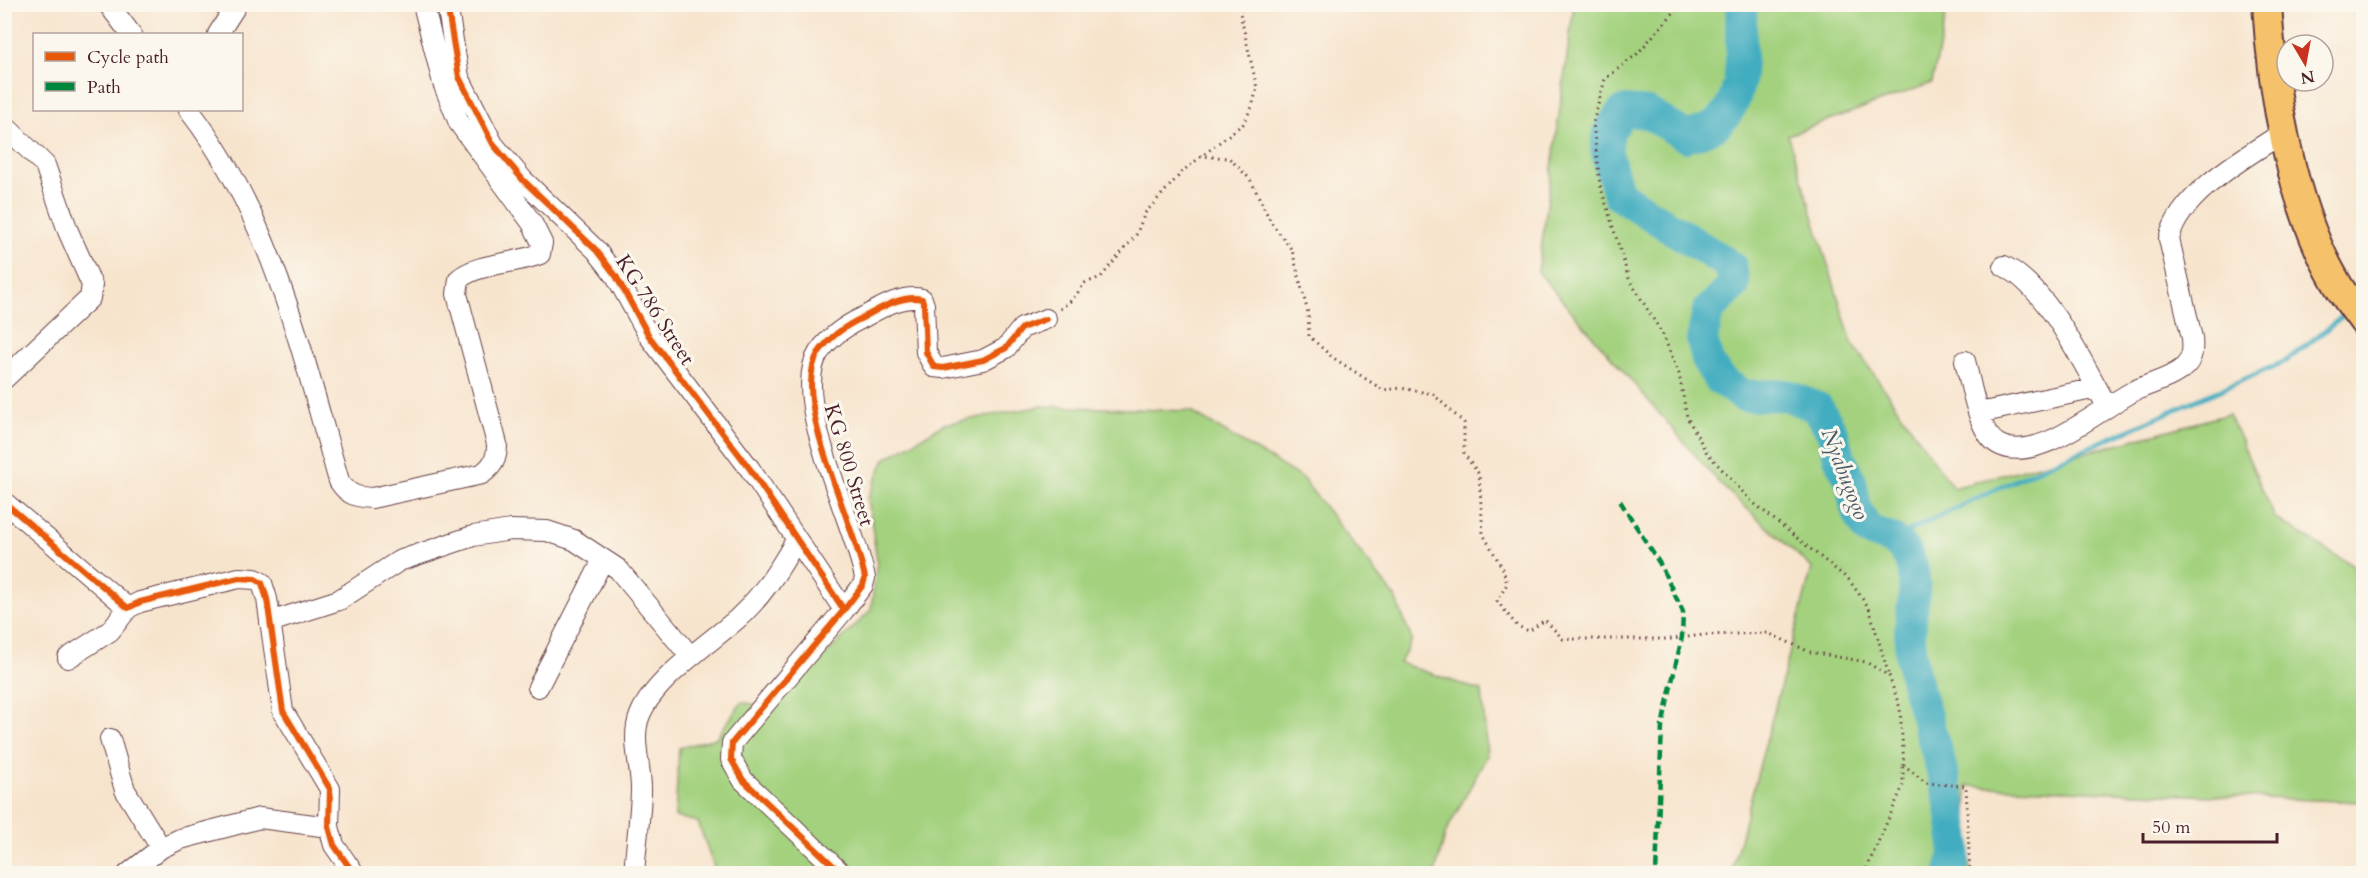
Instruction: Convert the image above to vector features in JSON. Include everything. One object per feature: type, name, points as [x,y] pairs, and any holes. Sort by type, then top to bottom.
[{"type":"highway","points":[[2267,4],[2269,48],[2284,132],[2308,221],[2334,280],[2364,322]]},
{"type":"street","points":[[108,4],[130,33]]},
{"type":"street","points":[[219,33],[237,4]]},
{"type":"street","points":[[190,111],[208,135],[242,192],[286,298],[339,481],[345,491],[356,497],[372,498],[482,474],[493,466],[497,456],[497,444],[457,294],[459,279],[467,272],[525,260],[540,254],[542,243],[532,223],[459,123],[443,83],[423,4]]},
{"type":"street","name":"KG 786 Street","points":[[447,4],[459,76],[493,144],[523,180],[596,250],[616,276],[649,336],[750,469],[796,540]]},
{"type":"street","points":[[4,125],[45,165],[68,231],[92,285],[90,297],[4,379]]},
{"type":"street","points":[[1965,361],[1979,413],[1991,439],[2004,447],[2016,448],[2053,440],[2135,390],[2172,375],[2188,363],[2193,352],[2192,338],[2169,239],[2172,226],[2179,214],[2221,176],[2284,132]]},
{"type":"street","points":[[2004,266],[2034,288],[2069,339],[2108,406]]},
{"type":"street","name":"KG 800 Street","points":[[842,873],[743,780],[730,759],[732,743],[844,610],[863,585],[865,578],[814,420],[811,390],[818,353],[842,328],[889,304],[915,297],[922,298],[924,305],[926,352],[934,367],[943,368],[983,360],[1006,348],[1022,328],[1046,319]]},
{"type":"street","points":[[1979,413],[2097,388]]},
{"type":"street","points":[[4,502],[128,608]]},
{"type":"street","points":[[270,621],[339,600],[399,561],[473,536],[511,530],[547,531],[574,540],[618,569],[690,656]]},
{"type":"street","points":[[634,873],[641,790],[636,732],[640,715],[649,700],[690,656],[737,619],[765,590],[796,540],[844,610]]},
{"type":"street","points":[[538,687],[603,560]]},
{"type":"street","points":[[68,658],[110,631],[128,608],[140,602],[239,578],[255,579],[262,583],[283,711],[330,789],[329,827],[334,845],[354,873]]},
{"type":"street","points":[[110,739],[125,790],[160,848]]},
{"type":"street","points":[[130,873],[160,848],[180,839],[260,818],[329,827]]},
{"type":"path","points":[[1046,319],[1072,300],[1085,283],[1101,277],[1136,235],[1145,213],[1200,156],[1243,124],[1252,107],[1257,88],[1240,13],[1245,4]]},
{"type":"path","points":[[1681,4],[1637,54],[1605,79],[1593,123],[1600,185],[1629,279],[1664,335],[1679,374],[1687,417],[1707,453],[1750,500],[1849,580],[1869,608],[1900,708],[1904,786],[1864,873]]},
{"type":"path","points":[[1200,156],[1229,158],[1250,179],[1271,222],[1292,250],[1308,313],[1310,336],[1332,357],[1383,390],[1401,388],[1433,394],[1464,423],[1464,454],[1479,474],[1483,534],[1503,569],[1507,584],[1497,601],[1517,626],[1529,632],[1545,620],[1563,639],[1671,639],[1704,634],[1768,633],[1810,652],[1866,662],[1889,676]]},
{"type":"path","points":[[1903,757],[1904,765],[1926,783],[1966,786],[1970,873]]},
{"type":"green space","points":[[1574,5],[1948,5],[1932,83],[1788,135],[1852,343],[1953,488],[2229,414],[2275,518],[2363,572],[2363,802],[1966,786],[1970,873],[1731,873],[1812,568],[1720,484],[1538,272]]},
{"type":"green space","points":[[1042,406],[1190,411],[1302,478],[1395,597],[1412,640],[1400,663],[1482,691],[1487,756],[1446,832],[1435,873],[848,874],[848,863],[812,873],[716,873],[698,822],[675,817],[679,748],[716,738],[742,702],[772,708],[871,610],[877,561],[868,498],[885,459],[944,424]]},
{"type":"waterway","name":"Nyabugogo","points":[[1742,4],[1739,83],[1728,112],[1717,124],[1687,137],[1648,113],[1623,111],[1609,131],[1606,150],[1619,195],[1731,266],[1734,285],[1708,311],[1702,340],[1708,362],[1719,379],[1744,396],[1786,395],[1818,408],[1833,434],[1838,455],[1851,481],[1856,509],[1868,531],[1898,544],[1910,561],[1914,583],[1910,627],[1911,657],[1950,805],[1954,831],[1954,855],[1950,874]]},
{"type":"waterway","points":[[1894,538],[2039,469],[2286,361],[2346,314]]},
{"type":"marked path","points":[[1620,501],[1660,564],[1683,612],[1682,637],[1662,726],[1656,874]]},
{"type":"cycle path","points":[[447,4],[459,77],[493,144],[523,180],[596,250],[616,276],[649,336],[750,469],[844,610]]},
{"type":"cycle path","points":[[842,874],[743,780],[731,759],[732,743],[844,610],[863,585],[865,578],[818,430],[812,399],[812,373],[819,352],[833,337],[850,325],[899,300],[922,299],[926,352],[934,367],[943,368],[983,360],[1006,348],[1022,328],[1046,319]]},
{"type":"cycle path","points":[[4,502],[128,608],[140,602],[239,578],[255,579],[262,583],[267,599],[283,711],[330,789],[329,827],[334,845],[354,874]]}]
